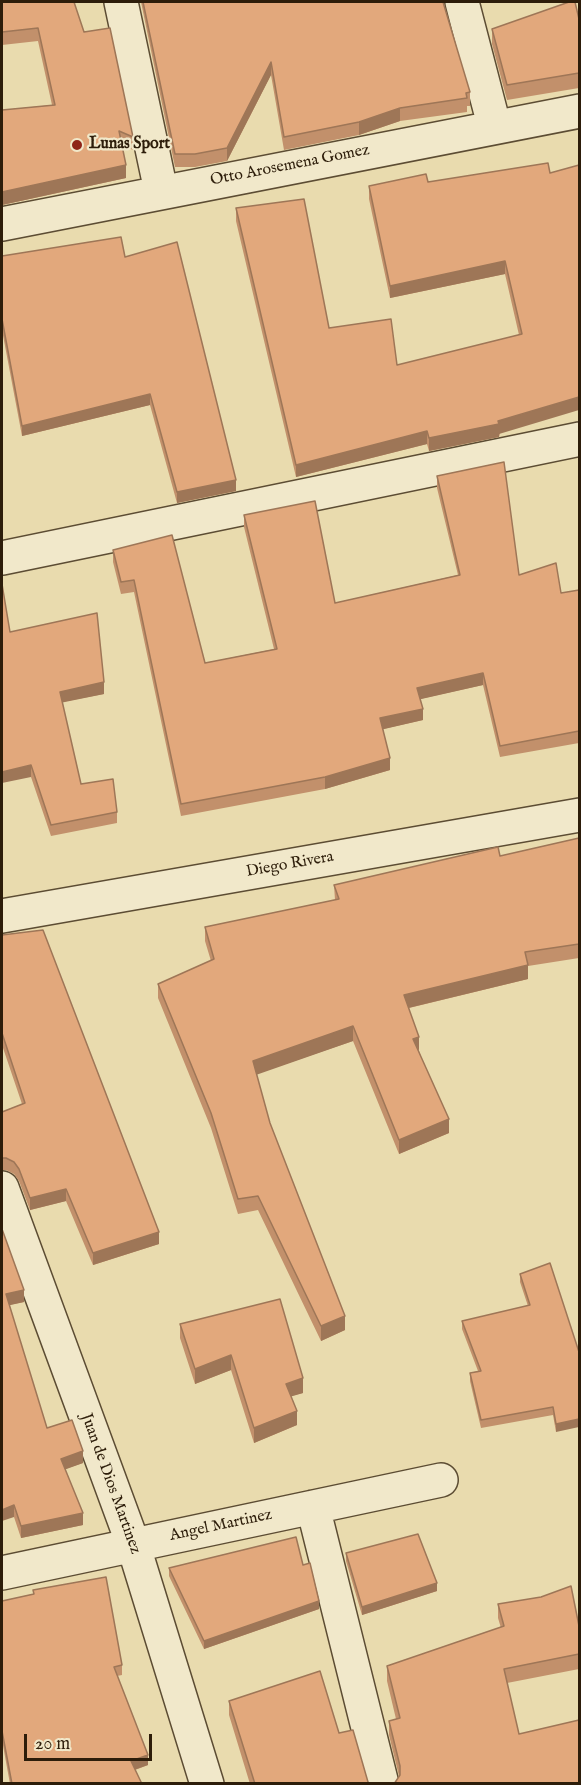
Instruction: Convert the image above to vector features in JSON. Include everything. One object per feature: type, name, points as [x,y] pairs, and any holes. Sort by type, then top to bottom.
[{"type":"street","points":[[121,2],[161,191]]},
{"type":"street","points":[[462,2],[494,125]]},
{"type":"street","name":"Otto Arosemena Gomez","points":[[2,224],[494,125],[579,111]]},
{"type":"street","points":[[2,558],[579,439]]},
{"type":"street","name":"Diego Rivera","points":[[2,916],[579,814]]},
{"type":"street","name":"Juan de Dios Martinez","points":[[2,1188],[133,1544],[207,1784]]},
{"type":"street","name":"Angel Martinez","points":[[2,1573],[441,1480]]},
{"type":"street","points":[[313,1507],[382,1784]]},
{"type":"building","points":[[2,2],[74,2],[84,32],[110,28],[133,137],[119,131],[126,165],[2,192],[2,110],[55,105],[38,28],[2,32]]},
{"type":"building","points":[[143,2],[443,2],[470,92],[466,93],[467,98],[400,108],[359,122],[284,137],[271,62],[227,148],[195,154],[175,154]]},
{"type":"building","points":[[569,2],[575,2],[579,19],[579,73],[507,85],[492,29]]},
{"type":"building","points":[[548,163],[550,173],[579,165],[579,397],[498,421],[499,424],[429,438],[427,431],[296,465],[236,208],[304,199],[329,328],[391,319],[397,365],[522,334],[505,261],[390,286],[369,186],[426,174],[428,182]]},
{"type":"building","points":[[121,237],[125,257],[177,242],[236,480],[177,492],[150,394],[22,426],[2,319],[2,256]]},
{"type":"building","points":[[504,462],[519,575],[556,563],[561,593],[579,590],[579,731],[500,746],[483,673],[417,688],[423,709],[380,718],[390,758],[325,777],[181,804],[134,580],[121,582],[113,550],[172,535],[205,663],[277,649],[244,515],[315,501],[335,603],[460,575],[437,476]]},
{"type":"building","points":[[2,584],[10,632],[97,613],[104,682],[60,692],[81,784],[113,779],[117,812],[51,825],[31,765],[2,772]]},
{"type":"building","points":[[579,838],[579,944],[525,952],[528,965],[404,995],[419,1037],[413,1039],[449,1119],[399,1140],[353,1026],[253,1061],[270,1123],[345,1316],[321,1326],[258,1196],[238,1199],[211,1113],[158,984],[214,959],[205,927],[339,899],[334,885],[498,847],[500,856]]},
{"type":"building","points":[[43,930],[159,1232],[93,1253],[66,1189],[30,1198],[19,1169],[14,1162],[2,1158],[2,1112],[25,1103],[2,1033],[2,935]]},
{"type":"building","points":[[2,1229],[24,1290],[6,1294],[47,1428],[72,1420],[83,1451],[61,1459],[83,1513],[21,1526],[14,1505],[2,1510]]},
{"type":"building","points":[[550,1263],[579,1352],[579,1419],[556,1424],[553,1407],[481,1420],[470,1373],[481,1371],[462,1321],[530,1305],[520,1274]]},
{"type":"building","points":[[280,1299],[303,1378],[286,1384],[297,1411],[254,1428],[231,1355],[195,1369],[180,1324]]},
{"type":"building","points":[[418,1534],[437,1583],[362,1607],[346,1553]]},
{"type":"building","points":[[296,1537],[303,1565],[310,1563],[319,1601],[204,1641],[169,1568]]},
{"type":"building","points":[[106,1577],[122,1665],[114,1667],[148,1755],[131,1761],[142,1784],[12,1784],[2,1731],[2,1601],[34,1594],[33,1590]]},
{"type":"building","points":[[571,1586],[579,1626],[579,1654],[504,1669],[519,1734],[579,1720],[579,1784],[394,1784],[400,1775],[400,1766],[389,1721],[400,1718],[387,1666],[504,1626],[498,1604],[541,1597]]},
{"type":"building","points":[[320,1671],[339,1733],[353,1730],[368,1782],[371,1784],[255,1784],[229,1701]]},
{"type":"place","name":"Lunas Sport","points":[[77,145]]}]
